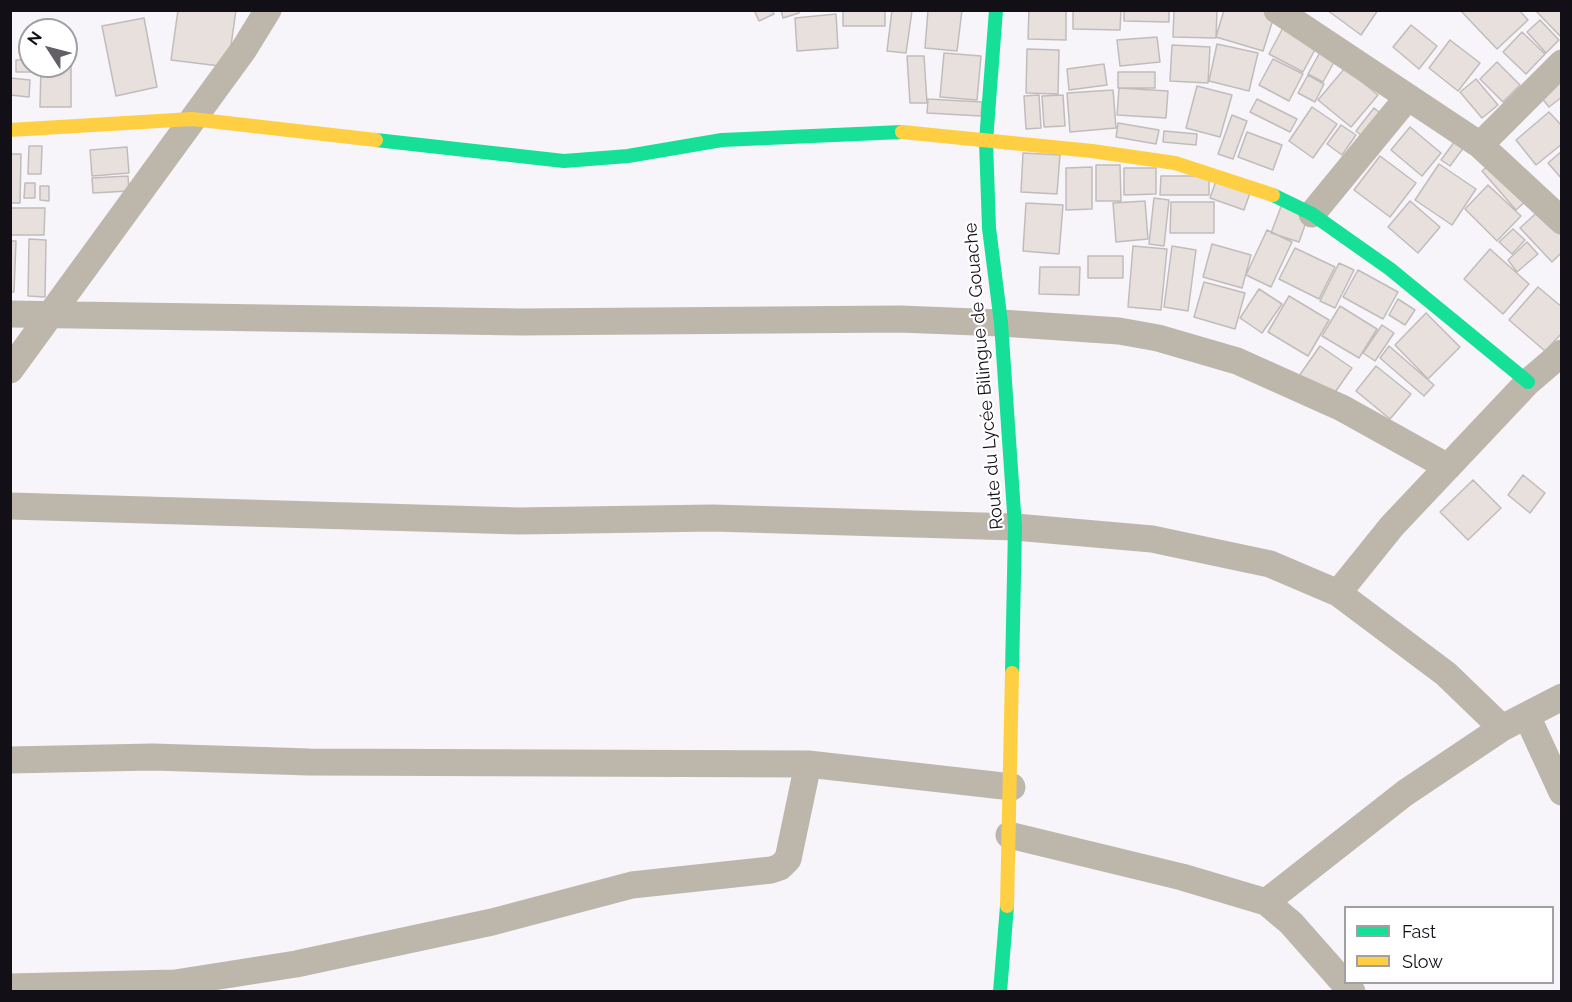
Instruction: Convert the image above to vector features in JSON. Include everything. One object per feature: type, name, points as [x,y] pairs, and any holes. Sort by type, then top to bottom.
[{"type":"street","points":[[10,370],[243,50],[268,10]]},
{"type":"street","name":"Route du Lycée Bilingue de Gouache","points":[[996,10],[986,141],[989,228],[1001,323],[1015,527],[1012,787],[1000,992]]},
{"type":"street","points":[[1293,15],[1480,145],[1562,221]]},
{"type":"street","points":[[1480,145],[1562,63]]},
{"type":"street","points":[[1312,214],[1408,97]]},
{"type":"street","points":[[10,130],[192,119],[564,161],[628,156],[722,140],[914,132],[1092,151],[1174,163],[1262,190],[1312,214],[1389,269],[1528,382]]},
{"type":"street","points":[[10,314],[521,322],[900,319],[1119,331],[1158,338],[1237,361],[1342,408],[1448,467]]},
{"type":"street","points":[[1338,593],[1392,526],[1528,382],[1562,353]]},
{"type":"street","points":[[10,506],[519,520],[712,518],[1015,527],[1162,541],[1270,564],[1338,593],[1439,668],[1502,728]]},
{"type":"street","points":[[1266,902],[1384,808],[1502,728],[1562,697]]},
{"type":"street","points":[[1527,716],[1562,792]]},
{"type":"street","points":[[10,760],[153,757],[321,762],[762,766],[808,764],[1012,787]]},
{"type":"street","points":[[10,987],[175,983],[296,964],[434,934],[632,885],[771,870],[788,859],[808,764]]},
{"type":"street","points":[[1010,835],[1182,877],[1266,902],[1291,923],[1344,983]]},
{"type":"building","points":[[178,10],[236,10],[228,67],[171,60]]},
{"type":"building","points":[[754,10],[772,10],[774,14],[759,21]]},
{"type":"building","points":[[781,10],[798,10],[799,13],[783,18]]},
{"type":"building","points":[[843,10],[885,10],[885,26],[843,26]]},
{"type":"building","points":[[892,10],[912,11],[906,53],[887,51]]},
{"type":"building","points":[[928,10],[962,10],[957,51],[925,48]]},
{"type":"building","points":[[1029,10],[1066,10],[1066,40],[1028,39]]},
{"type":"building","points":[[1073,10],[1121,10],[1120,30],[1073,29]]},
{"type":"building","points":[[1124,10],[1169,10],[1169,22],[1124,21]]},
{"type":"building","points":[[1174,10],[1217,10],[1216,38],[1173,37]]},
{"type":"building","points":[[1224,10],[1276,10],[1263,51],[1216,37]]},
{"type":"building","points":[[1327,10],[1378,10],[1361,35]]},
{"type":"building","points":[[1460,10],[1519,10],[1528,20],[1497,49]]},
{"type":"building","points":[[1535,10],[1562,10],[1562,38]]},
{"type":"building","points":[[836,14],[838,48],[797,51],[795,18]]},
{"type":"building","points":[[144,18],[157,87],[116,96],[102,26]]},
{"type":"building","points":[[1540,20],[1559,40],[1546,53],[1527,32]]},
{"type":"building","points":[[1285,24],[1319,42],[1303,72],[1269,54]]},
{"type":"building","points":[[1411,25],[1437,46],[1419,69],[1393,47]]},
{"type":"building","points":[[1522,32],[1545,54],[1526,74],[1503,52]]},
{"type":"building","points":[[1157,37],[1160,62],[1120,66],[1117,40]]},
{"type":"building","points":[[1450,40],[1480,63],[1458,91],[1429,68]]},
{"type":"building","points":[[1217,44],[1258,53],[1249,91],[1209,81]]},
{"type":"building","points":[[1172,45],[1210,47],[1208,83],[1170,81]]},
{"type":"building","points":[[1324,45],[1339,53],[1323,82],[1308,74]]},
{"type":"building","points":[[1027,49],[1059,50],[1058,94],[1026,93]]},
{"type":"building","points":[[944,53],[981,56],[977,100],[940,97]]},
{"type":"building","points":[[907,56],[924,56],[927,103],[910,103]]},
{"type":"building","points":[[1273,59],[1303,74],[1289,101],[1259,85]]},
{"type":"building","points":[[16,60],[18,60],[18,72],[16,72]]},
{"type":"building","points":[[1497,62],[1520,85],[1503,102],[1480,79]]},
{"type":"building","points":[[1104,64],[1107,85],[1069,90],[1067,69]]},
{"type":"building","points":[[1345,68],[1378,95],[1351,127],[1318,100]]},
{"type":"building","points":[[1118,72],[1155,72],[1155,88],[1118,88]]},
{"type":"building","points":[[1308,75],[1324,84],[1315,102],[1298,93]]},
{"type":"building","points":[[10,78],[30,80],[29,97],[10,95]]},
{"type":"building","points":[[41,78],[71,78],[71,107],[40,107]]},
{"type":"building","points":[[1562,78],[1562,97],[1549,107],[1540,96]]},
{"type":"building","points":[[1476,79],[1498,105],[1482,118],[1460,92]]},
{"type":"building","points":[[1197,86],[1232,95],[1220,137],[1186,128]]},
{"type":"building","points":[[1119,88],[1168,91],[1166,118],[1117,115]]},
{"type":"building","points":[[1113,90],[1116,128],[1070,132],[1067,93]]},
{"type":"building","points":[[1039,95],[1041,128],[1026,129],[1024,96]]},
{"type":"building","points":[[1063,95],[1065,126],[1044,127],[1042,96]]},
{"type":"building","points":[[928,99],[982,102],[981,116],[927,113]]},
{"type":"building","points":[[1257,99],[1297,119],[1290,132],[1250,112]]},
{"type":"building","points":[[1312,107],[1337,124],[1313,158],[1289,141]]},
{"type":"building","points":[[1374,108],[1385,117],[1367,140],[1356,131]]},
{"type":"building","points":[[1549,112],[1562,126],[1562,144],[1536,165],[1516,140]]},
{"type":"building","points":[[1232,115],[1247,121],[1233,159],[1218,154]]},
{"type":"building","points":[[1118,123],[1159,130],[1156,144],[1116,137]]},
{"type":"building","points":[[1341,125],[1356,135],[1342,155],[1327,144]]},
{"type":"building","points":[[1410,127],[1441,153],[1422,176],[1391,150]]},
{"type":"building","points":[[1164,131],[1197,134],[1196,145],[1163,142]]},
{"type":"building","points":[[1247,132],[1282,145],[1273,170],[1238,157]]},
{"type":"building","points":[[1455,141],[1464,147],[1450,166],[1441,160]]},
{"type":"building","points":[[29,146],[42,146],[41,174],[28,174]]},
{"type":"building","points":[[127,147],[129,173],[92,176],[90,150]]},
{"type":"building","points":[[1562,151],[1562,179],[1548,163]]},
{"type":"building","points":[[1023,153],[1060,155],[1057,194],[1021,192]]},
{"type":"building","points":[[10,154],[21,154],[20,203],[10,203]]},
{"type":"building","points":[[1380,156],[1416,183],[1390,217],[1354,190]]},
{"type":"building","points":[[1496,159],[1529,198],[1516,210],[1482,171]]},
{"type":"building","points":[[1439,164],[1476,189],[1452,225],[1415,200]]},
{"type":"building","points":[[1096,165],[1120,165],[1121,201],[1096,201]]},
{"type":"building","points":[[1092,167],[1092,209],[1066,210],[1066,168]]},
{"type":"building","points":[[1124,168],[1156,168],[1156,194],[1124,195]]},
{"type":"building","points":[[128,176],[129,191],[93,193],[92,178]]},
{"type":"building","points":[[1161,176],[1209,176],[1209,195],[1160,195]]},
{"type":"building","points":[[1217,178],[1251,190],[1244,210],[1210,198]]},
{"type":"building","points":[[25,183],[35,183],[35,198],[24,198]]},
{"type":"building","points":[[1488,185],[1521,216],[1497,241],[1465,209]]},
{"type":"building","points":[[40,186],[49,186],[49,201],[40,200]]},
{"type":"building","points":[[1154,198],[1169,200],[1164,246],[1149,244]]},
{"type":"building","points":[[1145,201],[1148,239],[1116,242],[1113,203]]},
{"type":"building","points":[[1410,201],[1440,227],[1418,253],[1388,227]]},
{"type":"building","points":[[1171,202],[1214,202],[1214,233],[1170,233]]},
{"type":"building","points":[[1026,203],[1063,205],[1059,254],[1023,251]]},
{"type":"building","points":[[1282,204],[1309,214],[1299,242],[1271,233]]},
{"type":"building","points":[[1544,206],[1562,225],[1562,252],[1552,262],[1520,228]]},
{"type":"building","points":[[10,208],[45,208],[44,235],[10,235]]},
{"type":"building","points":[[1513,229],[1525,240],[1512,254],[1499,242]]},
{"type":"building","points":[[1267,230],[1292,242],[1271,287],[1246,275]]},
{"type":"building","points":[[29,239],[46,240],[45,297],[28,296]]},
{"type":"building","points":[[10,241],[16,241],[14,292],[10,292]]},
{"type":"building","points":[[1527,242],[1538,254],[1517,272],[1508,260]]},
{"type":"building","points":[[1212,244],[1251,255],[1242,288],[1203,277]]},
{"type":"building","points":[[1133,246],[1167,249],[1161,310],[1128,307]]},
{"type":"building","points":[[1172,246],[1196,250],[1188,311],[1164,307]]},
{"type":"building","points":[[1295,248],[1335,267],[1319,299],[1279,279]]},
{"type":"building","points":[[1490,249],[1529,284],[1503,314],[1464,279]]},
{"type":"building","points":[[1088,256],[1123,256],[1123,278],[1088,278]]},
{"type":"building","points":[[1339,263],[1354,270],[1335,308],[1320,301]]},
{"type":"building","points":[[1040,267],[1080,267],[1079,295],[1039,294]]},
{"type":"building","points":[[1358,270],[1398,292],[1383,319],[1343,297]]},
{"type":"building","points":[[1204,282],[1245,293],[1235,329],[1194,317]]},
{"type":"building","points":[[1538,287],[1562,307],[1562,333],[1545,351],[1509,320]]},
{"type":"building","points":[[1259,289],[1282,304],[1262,333],[1240,318]]},
{"type":"building","points":[[1289,296],[1329,320],[1308,356],[1268,332]]},
{"type":"building","points":[[1398,299],[1415,310],[1405,325],[1389,315]]},
{"type":"building","points":[[1340,306],[1377,329],[1359,358],[1322,336]]},
{"type":"building","points":[[1426,313],[1460,347],[1428,379],[1395,345]]},
{"type":"building","points":[[1382,325],[1394,333],[1375,361],[1363,353]]},
{"type":"building","points":[[1320,346],[1352,368],[1331,398],[1299,376]]},
{"type":"building","points":[[1389,346],[1434,385],[1424,396],[1380,358]]},
{"type":"building","points":[[1376,366],[1411,394],[1390,419],[1356,391]]},
{"type":"building","points":[[1523,475],[1545,493],[1530,513],[1508,495]]},
{"type":"building","points":[[1473,480],[1501,508],[1468,540],[1440,512]]},
{"type":"traffic: fast","points":[[996,10],[986,141],[989,228],[1001,323],[1015,527],[1012,673]]},
{"type":"traffic: fast","points":[[376,140],[564,161],[628,156],[722,140],[902,132]]},
{"type":"traffic: fast","points":[[1273,195],[1312,214],[1390,269],[1528,382]]},
{"type":"traffic: fast","points":[[1000,992],[1007,906]]},
{"type":"traffic: slow","points":[[10,130],[192,119],[376,140]]},
{"type":"traffic: slow","points":[[902,132],[1092,151],[1175,163],[1273,195]]},
{"type":"traffic: slow","points":[[1007,906],[1012,673]]}]
